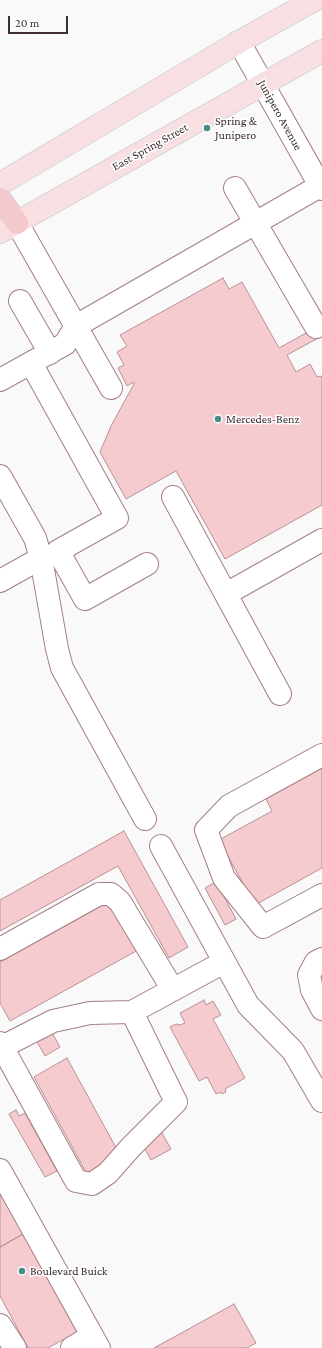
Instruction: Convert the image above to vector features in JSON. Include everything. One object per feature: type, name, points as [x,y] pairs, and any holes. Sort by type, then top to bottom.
[{"type":"highway","points":[[0,199],[8,227]]},
{"type":"main road","points":[[0,184],[239,42],[314,0]]},
{"type":"main road","name":"East Spring Street","points":[[8,227],[322,51]]},
{"type":"street","name":"Junipero Avenue","points":[[239,42],[321,187]]},
{"type":"street","points":[[0,380],[65,344],[76,326],[321,187]]},
{"type":"street","points":[[236,188],[320,334]]},
{"type":"street","points":[[8,227],[76,326],[112,388]]},
{"type":"street","points":[[20,301],[50,352]]},
{"type":"street","points":[[31,363],[117,518],[58,551],[85,599],[147,564]]},
{"type":"street","points":[[0,476],[35,538],[41,558],[57,650],[62,668],[145,819]]},
{"type":"street","points":[[173,497],[280,694]]},
{"type":"street","points":[[226,594],[322,540]]},
{"type":"street","points":[[0,581],[41,558]]},
{"type":"street","points":[[322,755],[229,806],[206,830],[224,878],[262,927],[322,895]]},
{"type":"street","points":[[161,846],[248,1005],[293,1051],[322,1101]]},
{"type":"street","points":[[0,949],[99,894],[111,894],[120,902],[173,990]]},
{"type":"street","points":[[322,959],[316,962],[309,975],[312,990],[322,1009]]},
{"type":"street","points":[[132,1012],[176,1102],[131,1147],[108,1173],[92,1184],[76,1182],[1,1045],[53,1021],[90,1013],[132,1012],[224,962]]},
{"type":"street","points":[[0,1170],[96,1342],[72,1348]]},
{"type":"building","name":"Mercedes-Benz","points":[[223,278],[229,289],[242,282],[279,348],[322,324],[322,336],[287,355],[296,372],[310,364],[317,377],[321,376],[322,378],[322,505],[225,559],[176,471],[126,499],[100,452],[111,426],[134,384],[134,382],[127,386],[118,368],[124,365],[117,352],[127,346],[120,335]]},
{"type":"building","points":[[322,768],[322,868],[255,905],[219,840],[272,811],[266,799]]},
{"type":"building","points":[[124,831],[188,947],[169,958],[118,866],[0,931],[0,900]]},
{"type":"building","points":[[216,882],[236,919],[225,925],[205,888]]},
{"type":"building","points":[[110,901],[138,950],[10,1021],[0,1003],[0,962]]},
{"type":"building","points":[[204,1000],[206,1005],[213,1001],[221,1015],[213,1019],[245,1078],[225,1089],[226,1092],[222,1094],[221,1092],[216,1094],[207,1077],[199,1081],[170,1027],[176,1024],[180,1025],[185,1023],[180,1013]]},
{"type":"building","points":[[51,1031],[60,1047],[45,1056],[36,1040]]},
{"type":"building","points":[[67,1058],[120,1155],[87,1174],[34,1077]]},
{"type":"building","points":[[16,1110],[19,1116],[25,1113],[57,1171],[45,1177],[9,1114]]},
{"type":"building","points":[[162,1133],[171,1149],[151,1160],[142,1144]]},
{"type":"building","points":[[0,1187],[23,1234],[0,1247]]},
{"type":"building","name":"Boulevard Buick","points":[[23,1234],[77,1332],[48,1348],[28,1348],[0,1296],[0,1247]]},
{"type":"building","points":[[234,1304],[256,1343],[247,1348],[154,1348]]},
{"type":"place","name":"Spring & Junipero","points":[[207,128]]},
{"type":"place","name":"Mercedes-Benz","points":[[218,419]]},
{"type":"place","name":"Boulevard Buick","points":[[22,1271]]}]
